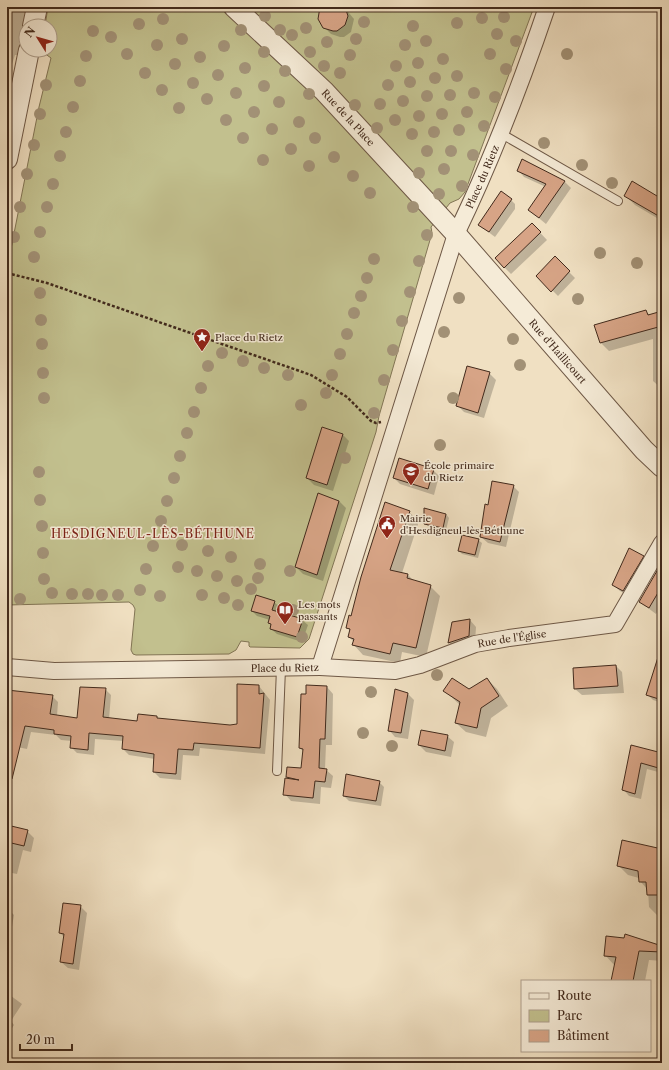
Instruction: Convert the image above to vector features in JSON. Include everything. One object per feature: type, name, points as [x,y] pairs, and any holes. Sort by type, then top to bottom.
[{"type":"street","points":[[35,18],[37,7]]},
{"type":"street","name":"Rue de la Place","points":[[234,7],[324,91],[456,234]]},
{"type":"street","name":"Place du Rietz","points":[[7,667],[54,671],[320,667],[456,234],[478,190],[524,73],[547,7]]},
{"type":"street","points":[[7,158],[26,58]]},
{"type":"street","name":"Rue d'Haillicourt","points":[[456,234],[644,450],[662,467]]},
{"type":"street","name":"Rue de l'Église","points":[[320,667],[395,671],[420,665],[475,644],[615,624],[662,543]]},
{"type":"lane","points":[[500,133],[618,201]]},
{"type":"lane","points":[[277,771],[281,668]]},
{"type":"path","points":[[7,273],[47,283],[311,375],[348,397],[373,422],[377,423],[398,417]]},
{"type":"green space","name":"Place du Rietz","points":[[48,7],[534,7],[465,192],[459,199],[450,203],[431,227],[432,233],[379,416],[376,432],[309,639],[300,648],[250,647],[249,642],[241,641],[236,650],[229,654],[136,655],[133,654],[131,650],[135,609],[129,602],[7,605],[7,269],[39,107],[51,58],[58,58],[58,18],[46,18]]},
{"type":"building","points":[[320,7],[345,7],[348,16],[345,25],[337,31],[323,28],[318,19]]},
{"type":"building","points":[[522,159],[565,181],[539,218],[528,210],[546,184],[517,171]]},
{"type":"building","points":[[632,181],[662,199],[662,218],[624,196]]},
{"type":"building","points":[[501,191],[512,199],[489,232],[478,225]]},
{"type":"building","points":[[532,223],[541,232],[504,268],[495,258]]},
{"type":"building","points":[[555,256],[570,271],[551,292],[536,276]]},
{"type":"building","points":[[646,310],[648,315],[662,311],[662,326],[600,343],[594,325]]},
{"type":"building","points":[[467,366],[490,372],[478,413],[456,406]]},
{"type":"building","points":[[322,427],[343,434],[327,485],[306,478]]},
{"type":"building","points":[[399,458],[434,469],[428,489],[393,478]]},
{"type":"building","points":[[492,481],[514,485],[500,542],[480,537],[485,504],[488,505]]},
{"type":"building","points":[[318,493],[339,501],[317,575],[295,567]]},
{"type":"building","points":[[385,502],[410,511],[390,570],[408,574],[407,578],[431,585],[416,648],[393,643],[390,654],[352,645],[354,639],[348,637],[350,629],[346,628],[349,615],[351,616],[361,577]]},
{"type":"building","points":[[424,508],[446,514],[443,528],[424,524]]},
{"type":"building","points":[[462,535],[479,539],[475,555],[458,551]]},
{"type":"building","points":[[629,548],[644,556],[623,591],[612,585]]},
{"type":"building","points":[[661,564],[662,586],[649,608],[639,602]]},
{"type":"building","points":[[256,595],[275,601],[272,610],[303,619],[297,637],[270,629],[271,624],[268,623],[270,616],[251,611]]},
{"type":"building","points":[[470,619],[469,636],[448,643],[452,622]]},
{"type":"building","points":[[659,654],[662,654],[662,700],[646,695]]},
{"type":"building","points":[[616,665],[618,686],[574,689],[573,668]]},
{"type":"building","points":[[452,678],[469,689],[487,678],[499,696],[481,708],[477,728],[455,723],[460,702],[443,691]]},
{"type":"building","points":[[237,684],[259,685],[259,694],[264,693],[260,748],[194,743],[193,750],[178,749],[176,774],[153,772],[154,754],[122,749],[123,736],[89,733],[88,750],[70,748],[71,736],[54,734],[54,730],[25,726],[12,779],[7,779],[7,690],[53,695],[50,714],[77,718],[80,687],[106,688],[103,717],[137,721],[138,714],[157,716],[157,718],[230,725],[237,724]]},
{"type":"building","points":[[306,685],[327,686],[325,739],[320,739],[319,768],[327,769],[325,782],[315,781],[313,798],[283,795],[285,778],[299,780],[286,777],[287,767],[301,768],[303,749],[299,748],[301,694],[306,694]]},
{"type":"building","points":[[395,689],[408,693],[401,733],[388,731]]},
{"type":"building","points":[[421,730],[448,735],[445,751],[418,745]]},
{"type":"building","points":[[631,745],[662,753],[662,769],[641,763],[635,794],[622,790]]},
{"type":"building","points":[[346,774],[380,781],[376,801],[343,796]]},
{"type":"building","points":[[7,825],[28,830],[24,846],[7,842]]},
{"type":"building","points":[[622,840],[662,849],[662,895],[647,895],[646,882],[639,882],[638,871],[617,866]]},
{"type":"building","points":[[63,903],[81,905],[73,964],[60,962],[64,934],[59,933]]},
{"type":"building","points":[[625,934],[662,946],[662,952],[639,951],[633,980],[611,980],[616,957],[604,956],[606,936],[624,938]]},
{"type":"place","name":"Place du Rietz","points":[[202,352]]},
{"type":"place","name":"École primaire du Rietz","points":[[411,486]]},
{"type":"place","name":"Mairie d'Hesdigneul-lès-Béthune","points":[[387,539]]},
{"type":"place","name":"Les mots passants","points":[[285,625]]},
{"type":"district","name":"HESDIGNEUL-LÈS-BÉTHUNE","points":[[153,533]]}]
